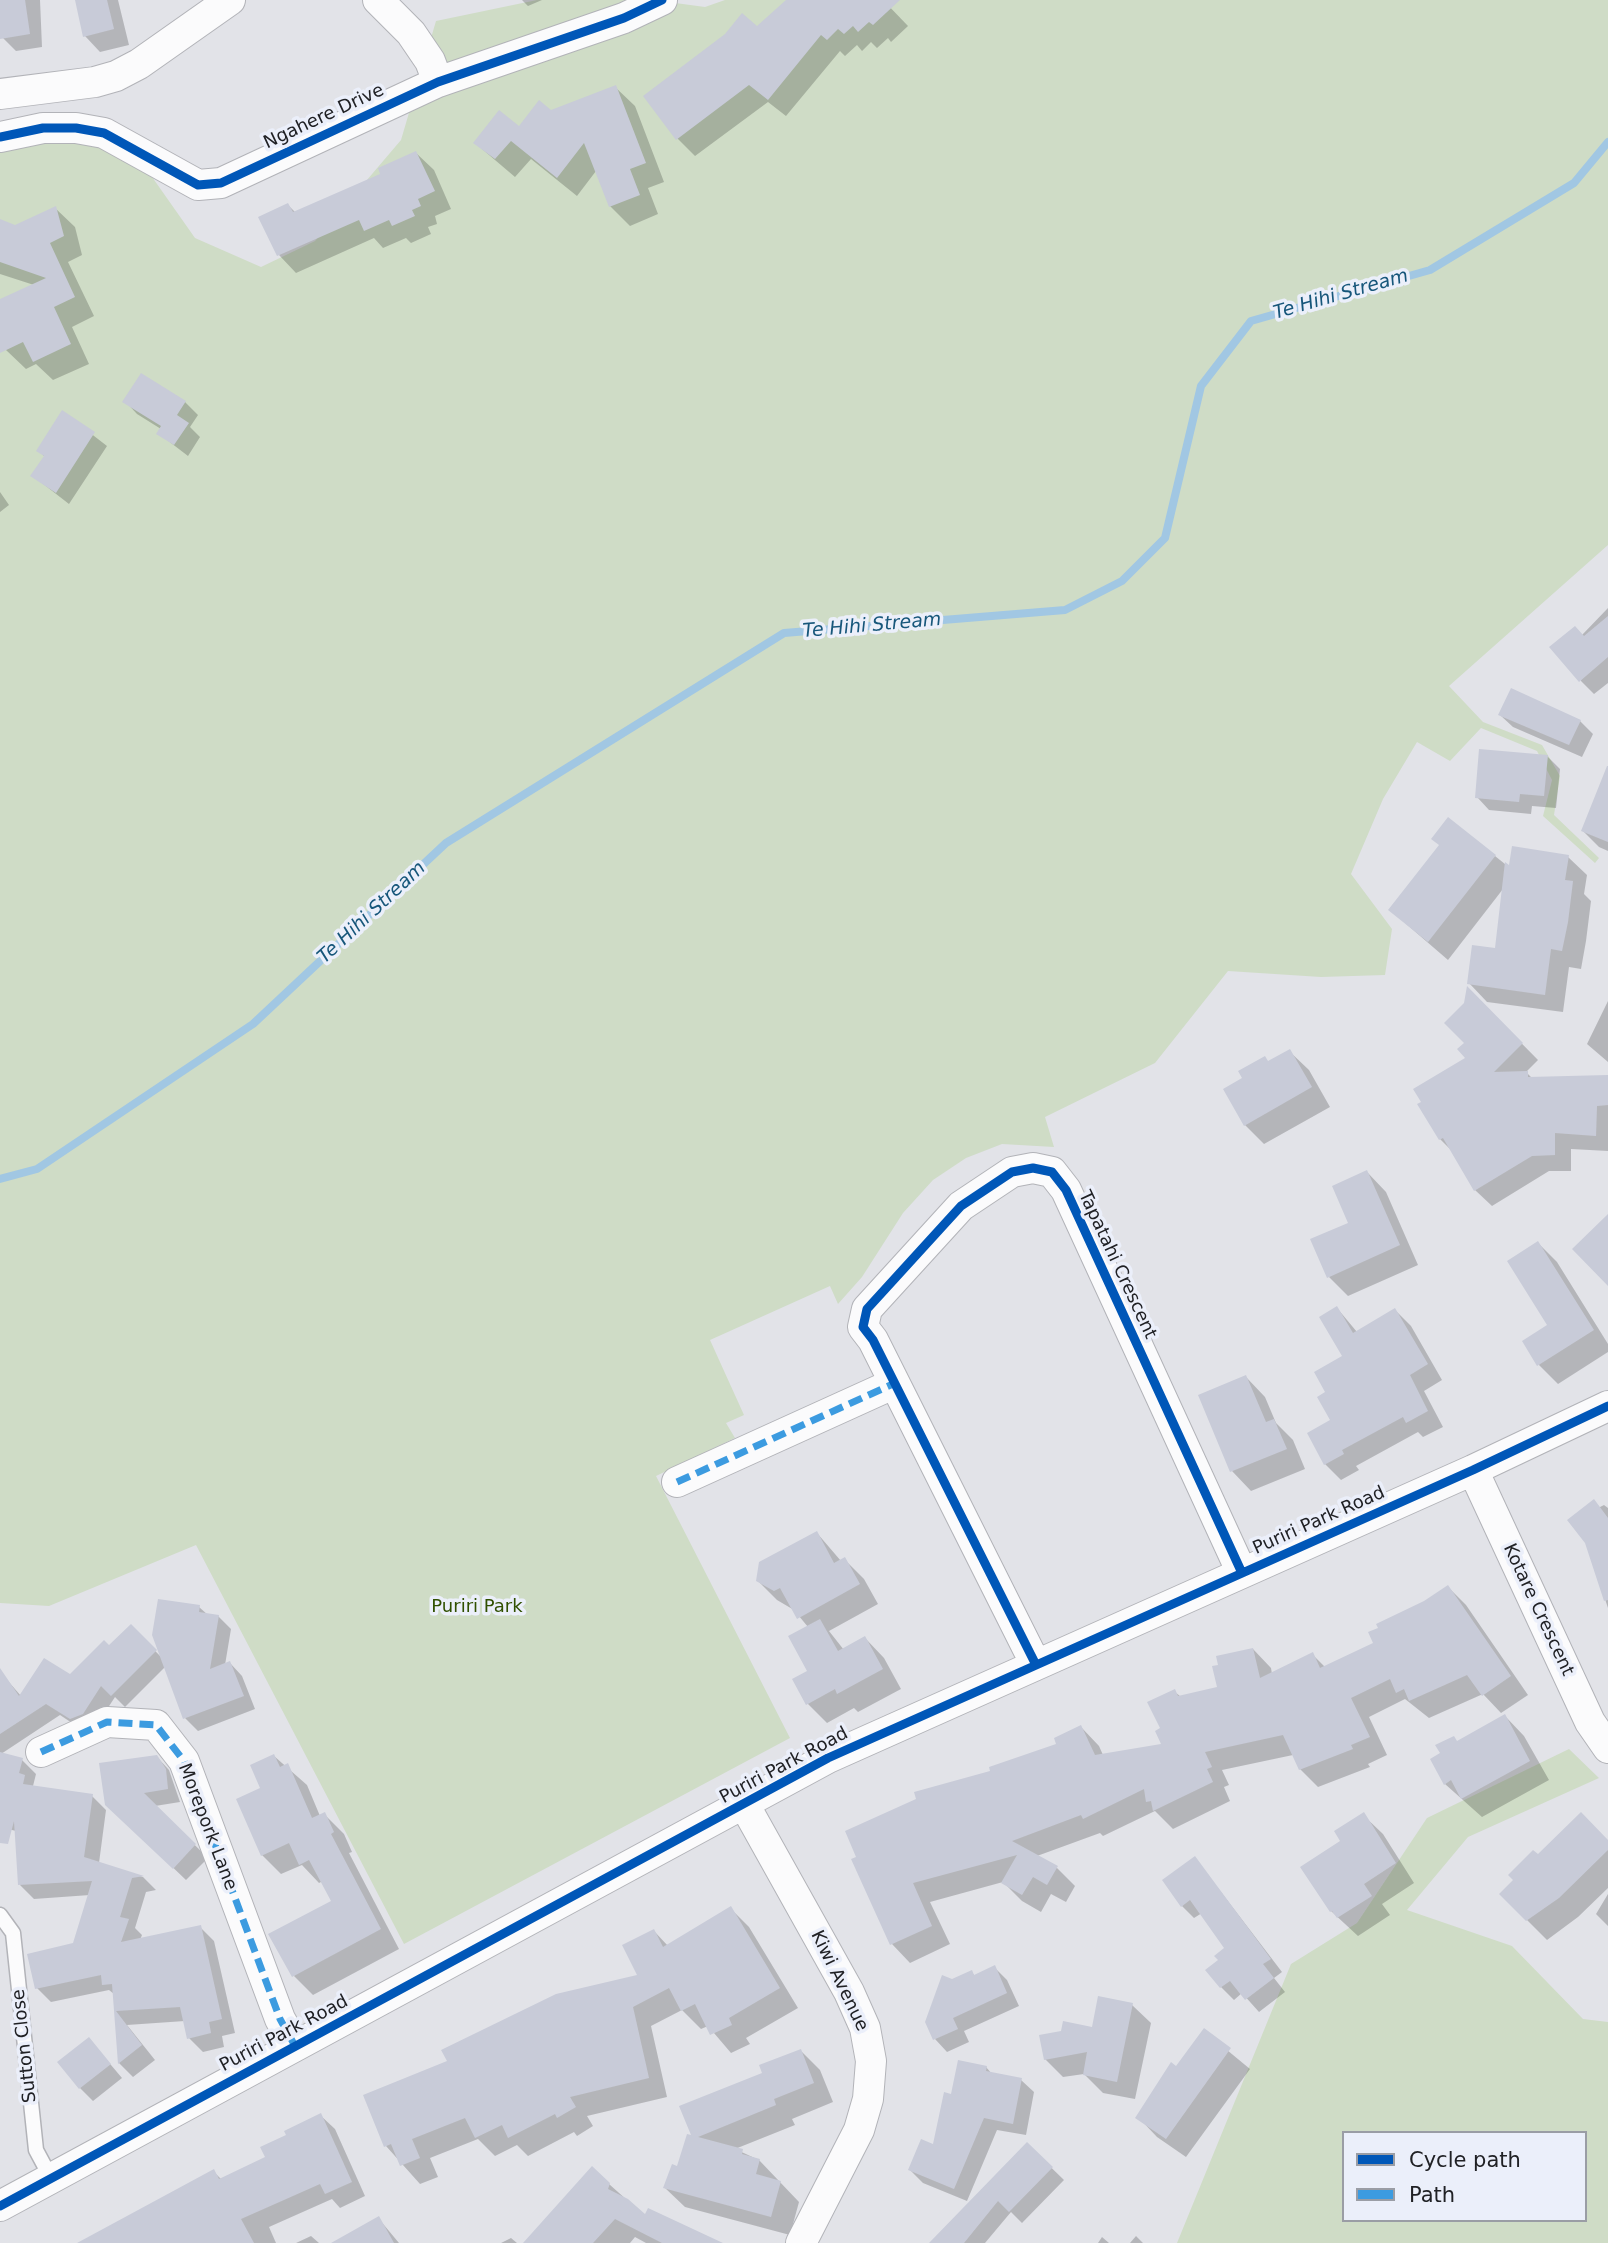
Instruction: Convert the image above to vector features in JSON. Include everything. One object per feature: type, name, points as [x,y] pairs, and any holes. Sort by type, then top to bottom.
[{"type":"street","points":[[0,94],[95,82],[117,76],[139,64],[230,0]]},
{"type":"street","points":[[378,0],[411,33],[430,61],[438,82]]},
{"type":"street","name":"Ngahere Drive","points":[[0,137],[43,128],[76,128],[103,133],[198,185],[221,183],[438,82],[624,18],[662,0]]},
{"type":"street","name":"Tapatahi Crescent","points":[[1036,1665],[873,1340],[863,1327],[867,1309],[961,1206],[1012,1172],[1033,1168],[1052,1172],[1066,1190],[1242,1573]]},
{"type":"street","points":[[677,1482],[893,1384]]},
{"type":"street","name":"Puriri Park Road","points":[[0,2206],[828,1758],[1473,1470],[1608,1406]]},
{"type":"street","name":"Kotare Crescent","points":[[1473,1470],[1590,1722],[1608,1748]]},
{"type":"street","name":"Morepork Lane","points":[[41,1752],[107,1722],[156,1725],[184,1761],[280,2019],[295,2046]]},
{"type":"street","name":"Kiwi Avenue","points":[[744,1804],[849,1992],[865,2028],[871,2061],[868,2099],[859,2130],[801,2243]]},
{"type":"lane","name":"Sutton Close","points":[[0,1915],[13,1933],[36,2150],[51,2178]]},
{"type":"green space","name":"Puriri Park","points":[[537,0],[653,0],[705,7],[725,0],[1608,0],[1608,545],[1449,686],[1483,722],[1542,745],[1560,776],[1554,815],[1599,858],[1595,863],[1543,816],[1552,780],[1537,751],[1481,728],[1450,761],[1417,742],[1383,799],[1351,874],[1392,929],[1385,975],[1321,977],[1228,971],[1155,1063],[1045,1117],[1054,1147],[1002,1144],[966,1158],[933,1180],[903,1213],[862,1277],[838,1304],[830,1286],[710,1340],[744,1415],[726,1423],[735,1438],[656,1476],[790,1738],[404,1944],[196,1545],[49,1606],[0,1603],[0,127],[58,129],[138,157],[195,238],[261,267],[315,241],[401,140],[436,21]]},
{"type":"green space","points":[[1569,1749],[1599,1778],[1468,1837],[1407,1910],[1512,1946],[1583,2019],[1608,2022],[1608,2243],[1177,2243],[1291,1964],[1357,1923],[1427,1818]]},
{"type":"building","points":[[0,0],[25,0],[30,34],[0,39]]},
{"type":"building","points":[[75,0],[107,0],[114,29],[83,37]]},
{"type":"building","points":[[786,0],[900,0],[873,25],[869,22],[858,32],[853,26],[844,34],[838,29],[827,40],[821,35],[768,100],[749,85],[676,140],[643,96],[725,34],[742,13],[757,26]]},
{"type":"building","points":[[616,85],[646,163],[630,169],[640,195],[609,207],[584,143],[557,178],[511,141],[495,159],[473,143],[499,110],[519,126],[539,100],[551,110]]},
{"type":"building","points":[[416,151],[435,191],[418,199],[421,206],[412,210],[415,216],[392,226],[389,220],[364,231],[359,220],[277,256],[258,217],[288,203],[293,212],[380,174],[378,168]]},
{"type":"building","points":[[56,206],[64,236],[50,243],[75,297],[54,307],[71,344],[33,362],[23,342],[0,353],[0,299],[46,278],[0,262],[0,219],[15,225]]},
{"type":"building","points":[[141,373],[186,401],[177,415],[189,423],[174,445],[156,434],[161,426],[122,402]]},
{"type":"building","points":[[62,410],[95,432],[56,493],[30,476],[44,456],[36,451]]},
{"type":"building","points":[[1608,616],[1608,657],[1579,682],[1549,647],[1575,626],[1584,636]]},
{"type":"building","points":[[1511,688],[1581,720],[1569,745],[1498,715]]},
{"type":"building","points":[[1479,749],[1548,755],[1544,796],[1520,794],[1519,802],[1475,798]]},
{"type":"building","points":[[1608,766],[1608,842],[1581,831]]},
{"type":"building","points":[[1448,817],[1496,855],[1428,942],[1388,910],[1439,845],[1431,839]]},
{"type":"building","points":[[1512,846],[1569,855],[1565,880],[1573,881],[1568,922],[1562,951],[1551,949],[1545,995],[1467,984],[1472,945],[1495,948],[1505,862],[1509,865]]},
{"type":"building","points":[[1467,986],[1523,1043],[1494,1072],[1528,1071],[1528,1077],[1608,1075],[1608,1105],[1597,1106],[1596,1136],[1555,1133],[1555,1155],[1532,1156],[1474,1191],[1443,1138],[1439,1140],[1417,1104],[1421,1102],[1413,1089],[1465,1058],[1457,1049],[1464,1043],[1444,1023],[1464,1003]]},
{"type":"building","points":[[1290,1049],[1312,1087],[1244,1126],[1223,1089],[1242,1078],[1238,1071],[1265,1056],[1268,1061]]},
{"type":"building","points":[[1367,1170],[1400,1245],[1327,1278],[1310,1239],[1348,1223],[1332,1186]]},
{"type":"building","points":[[1608,1214],[1608,1286],[1572,1249]]},
{"type":"building","points":[[1538,1241],[1594,1330],[1537,1366],[1522,1341],[1547,1325],[1507,1261]]},
{"type":"building","points":[[1337,1306],[1353,1333],[1395,1308],[1428,1364],[1410,1375],[1428,1411],[1406,1423],[1403,1417],[1342,1450],[1344,1454],[1324,1465],[1307,1433],[1330,1420],[1317,1397],[1325,1392],[1314,1372],[1342,1356],[1319,1317]]},
{"type":"building","points":[[1246,1375],[1266,1422],[1274,1419],[1287,1449],[1230,1472],[1198,1395]]},
{"type":"building","points":[[1594,1499],[1608,1518],[1608,1600],[1604,1601],[1585,1543],[1567,1520]]},
{"type":"building","points":[[817,1531],[834,1563],[845,1557],[860,1584],[797,1619],[780,1588],[774,1591],[756,1581],[759,1562]]},
{"type":"building","points":[[1448,1585],[1511,1676],[1482,1696],[1467,1675],[1409,1701],[1404,1689],[1396,1693],[1390,1679],[1351,1698],[1370,1737],[1351,1745],[1353,1749],[1299,1770],[1283,1735],[1205,1752],[1212,1767],[1207,1769],[1213,1782],[1153,1811],[1151,1801],[1146,1802],[1144,1789],[1083,1819],[1081,1815],[1012,1841],[1058,1866],[1047,1885],[1033,1877],[1022,1895],[1001,1883],[1017,1855],[913,1883],[932,1926],[890,1945],[851,1859],[856,1857],[845,1831],[916,1799],[914,1792],[990,1771],[989,1767],[1056,1744],[1054,1738],[1081,1725],[1095,1755],[1161,1744],[1155,1731],[1160,1728],[1147,1702],[1175,1689],[1178,1696],[1217,1687],[1212,1666],[1218,1665],[1216,1656],[1253,1648],[1260,1678],[1313,1652],[1320,1668],[1373,1643],[1368,1632],[1378,1628],[1376,1624],[1424,1601]]},
{"type":"building","points":[[158,1599],[200,1605],[199,1612],[219,1615],[210,1669],[230,1661],[244,1696],[183,1719],[152,1635]]},
{"type":"building","points":[[820,1619],[838,1651],[865,1636],[883,1669],[837,1694],[835,1689],[806,1705],[792,1679],[807,1671],[788,1636]]},
{"type":"building","points":[[131,1624],[157,1650],[111,1696],[101,1686],[83,1714],[70,1719],[46,1704],[0,1734],[0,1668],[19,1696],[44,1658],[70,1674],[104,1640],[109,1645]]},
{"type":"building","points":[[1505,1714],[1530,1761],[1461,1799],[1451,1780],[1444,1785],[1430,1759],[1440,1753],[1435,1745],[1454,1736],[1457,1741]]},
{"type":"building","points":[[0,1752],[23,1758],[19,1773],[25,1775],[23,1784],[93,1794],[84,1857],[144,1876],[132,1878],[120,1917],[129,1919],[121,1942],[201,1925],[222,2019],[209,2022],[211,2033],[187,2039],[180,2007],[116,2011],[142,2045],[118,2064],[112,1984],[102,1985],[101,1975],[35,1989],[27,1954],[73,1943],[92,1881],[18,1885],[14,1821],[8,1844],[0,1843]]},
{"type":"building","points":[[274,1754],[280,1767],[288,1763],[312,1818],[325,1812],[334,1832],[331,1834],[381,1929],[292,1977],[268,1934],[331,1901],[309,1860],[299,1865],[289,1843],[261,1856],[236,1799],[260,1788],[250,1765]]},
{"type":"building","points":[[157,1755],[166,1769],[168,1789],[144,1793],[196,1844],[173,1869],[105,1805],[99,1763]]},
{"type":"building","points":[[1364,1812],[1396,1863],[1364,1884],[1372,1896],[1337,1918],[1330,1912],[1300,1867],[1340,1841],[1334,1831]]},
{"type":"building","points":[[1581,1812],[1608,1840],[1608,1850],[1559,1898],[1526,1921],[1499,1894],[1513,1880],[1508,1875],[1533,1850],[1538,1854]]},
{"type":"building","points":[[1195,1856],[1271,1959],[1263,1964],[1274,1978],[1245,2000],[1230,1981],[1220,1988],[1205,1970],[1218,1960],[1214,1956],[1224,1948],[1190,1900],[1181,1907],[1162,1880]]},
{"type":"building","points":[[731,1906],[780,1988],[729,2018],[732,2025],[710,2035],[695,2004],[681,2011],[669,1988],[633,2007],[649,2078],[570,2097],[576,2107],[557,2118],[555,2114],[508,2138],[502,2125],[475,2138],[465,2118],[412,2139],[420,2158],[400,2166],[391,2144],[384,2147],[363,2095],[447,2061],[441,2050],[556,1994],[637,1975],[622,1945],[654,1929],[663,1947]]},
{"type":"building","points":[[995,1965],[1007,1993],[953,2018],[958,2029],[933,2040],[925,2022],[942,1975],[952,1979],[972,1970],[974,1975]]},
{"type":"building","points":[[1098,1996],[1133,2003],[1117,2082],[1083,2075],[1087,2052],[1044,2060],[1039,2035],[1061,2031],[1063,2021],[1092,2027]]},
{"type":"building","points":[[1204,2028],[1231,2048],[1166,2139],[1135,2118],[1171,2062],[1176,2066]]},
{"type":"building","points":[[89,2037],[111,2064],[79,2089],[57,2062]]},
{"type":"building","points":[[801,2049],[814,2083],[774,2099],[776,2105],[698,2137],[743,2149],[742,2154],[760,2159],[756,2174],[781,2181],[771,2217],[663,2188],[672,2164],[677,2166],[687,2134],[691,2135],[679,2106],[762,2073],[759,2065]]},
{"type":"building","points":[[958,2060],[987,2066],[986,2071],[1022,2078],[1013,2124],[984,2118],[954,2189],[908,2170],[921,2139],[933,2144],[944,2092],[951,2094]]},
{"type":"building","points":[[321,2113],[352,2182],[325,2194],[320,2184],[241,2219],[254,2243],[77,2243],[214,2169],[219,2179],[265,2157],[260,2147],[286,2135],[284,2131]]},
{"type":"building","points":[[1027,2142],[1053,2167],[1009,2212],[998,2201],[964,2243],[929,2243]]},
{"type":"building","points":[[592,2166],[610,2183],[608,2189],[628,2199],[645,2214],[648,2208],[723,2243],[662,2243],[615,2219],[593,2243],[523,2243]]},
{"type":"building","points":[[379,2216],[394,2243],[331,2243]]},
{"type":"waterway","name":"Te Hihi Stream","points":[[0,1179],[37,1169],[253,1024],[446,843],[784,633],[1065,610],[1122,581],[1165,538],[1201,386],[1251,321],[1430,270],[1574,183],[1608,142]]},
{"type":"marked path","points":[[677,1482],[893,1384]]},
{"type":"marked path","points":[[41,1752],[107,1722],[156,1725],[184,1761],[280,2019],[295,2046]]},
{"type":"cycle path","points":[[0,137],[43,128],[76,128],[104,133],[198,185],[221,183],[438,82],[624,18],[662,0]]},
{"type":"cycle path","points":[[1036,1665],[873,1340],[863,1327],[867,1309],[961,1206],[1012,1172],[1033,1168],[1052,1172],[1066,1190],[1242,1573]]},
{"type":"cycle path","points":[[0,2206],[828,1758],[1473,1470],[1608,1406]]}]
